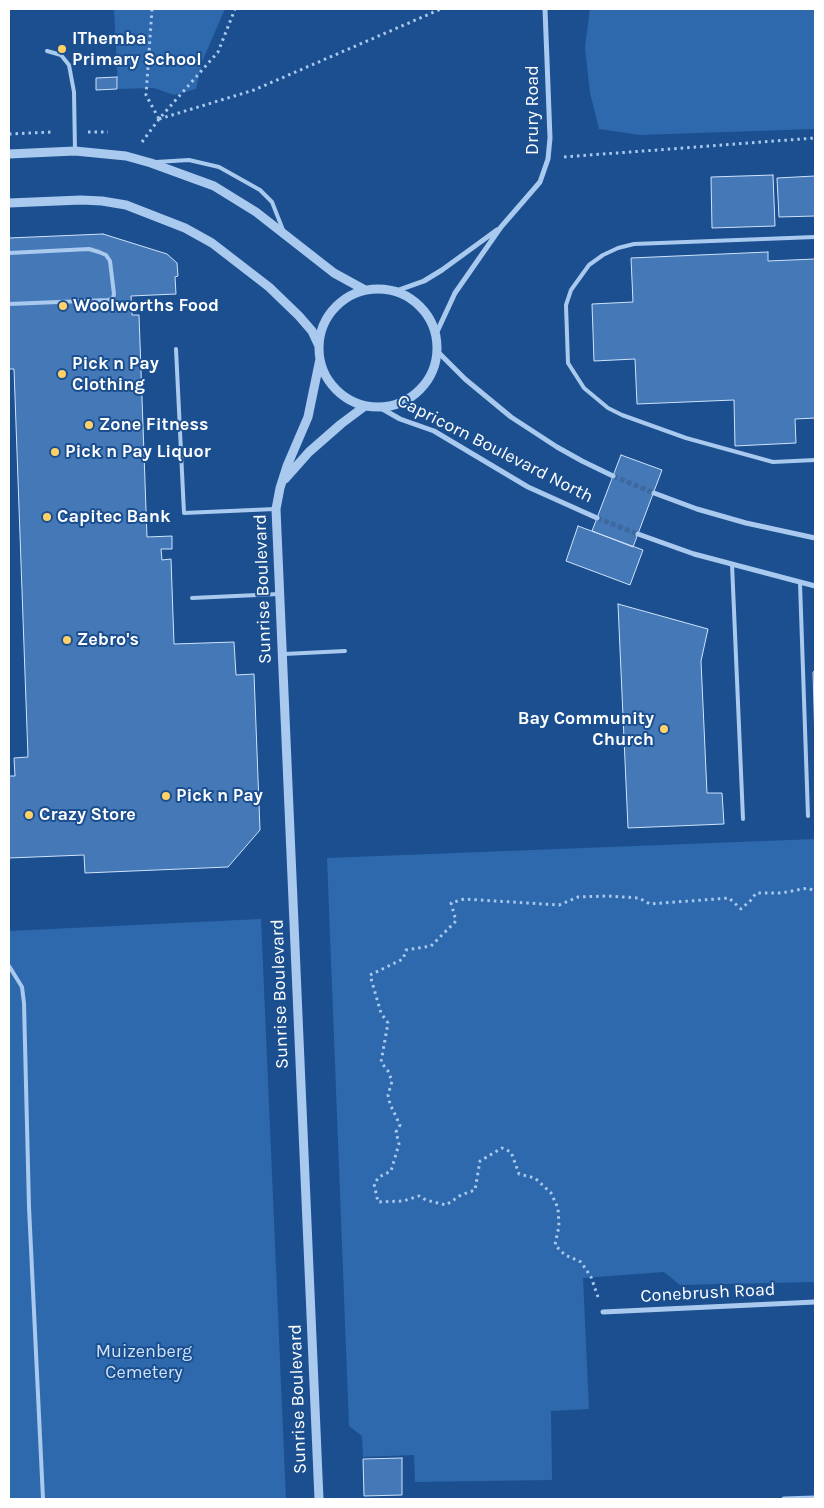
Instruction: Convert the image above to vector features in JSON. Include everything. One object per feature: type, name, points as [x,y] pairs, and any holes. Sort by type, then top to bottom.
[{"type":"street","name":"Drury Road","points":[[436,334],[455,293],[501,227],[540,182],[548,159],[550,138],[545,9]]},
{"type":"street","points":[[9,154],[75,151],[126,156],[151,162],[214,186],[283,231],[334,273],[365,290]]},
{"type":"street","points":[[9,203],[102,201],[126,205],[185,228],[212,243],[269,287],[299,316],[312,332],[319,346]]},
{"type":"street","name":"Drury Road","points":[[396,291],[418,284],[442,270],[501,227]]},
{"type":"street","points":[[380,288],[396,291],[422,307],[431,320],[436,334],[438,352],[434,369],[426,384],[413,396],[397,404],[379,407],[365,406],[340,394],[327,378],[320,359],[319,346],[321,331],[328,316],[337,304],[350,295],[380,288]]},
{"type":"street","name":"Capricorn Boulevard North","points":[[438,352],[465,379],[511,417],[557,447],[613,476]]},
{"type":"street","name":"Sunrise Boulevard","points":[[318,1499],[276,509],[286,466],[308,418],[320,359]]},
{"type":"street","name":"Sunrise Boulevard","points":[[280,488],[289,473],[309,452],[365,406]]},
{"type":"street","name":"Capricorn Boulevard North","points":[[379,407],[400,419],[434,431],[528,487],[597,518]]},
{"type":"street","points":[[654,493],[697,509],[746,523],[815,538]]},
{"type":"street","points":[[638,534],[694,554],[815,586]]},
{"type":"street","name":"Conebrush Road","points":[[603,1312],[815,1302]]},
{"type":"street","points":[[784,1499],[815,1498]]},
{"type":"lane","points":[[47,51],[61,55],[66,60],[71,72],[74,92],[75,151]]},
{"type":"lane","points":[[151,162],[188,160],[219,167],[260,190],[272,202],[283,231]]},
{"type":"lane","points":[[815,237],[634,244],[618,248],[603,255],[589,265],[571,290],[566,305],[568,363],[584,388],[608,408],[622,415],[686,438],[773,462],[815,460]]},
{"type":"lane","points":[[9,253],[89,248],[100,252],[110,260],[114,294],[113,298],[108,300],[9,304]]},
{"type":"lane","points":[[176,349],[184,513],[276,509]]},
{"type":"lane","points":[[732,564],[742,819]]},
{"type":"lane","points":[[800,583],[808,816]]},
{"type":"lane","points":[[192,598],[279,594]]},
{"type":"lane","points":[[282,654],[345,651]]},
{"type":"lane","points":[[9,966],[22,987],[24,1003],[29,1207],[43,1499]]},
{"type":"path","points":[[152,9],[146,95],[159,119]]},
{"type":"path","points":[[142,142],[159,119],[218,52],[235,9]]},
{"type":"path","points":[[159,119],[254,90],[441,9]]},
{"type":"path","points":[[564,157],[815,138]]},
{"type":"path","points":[[603,1312],[591,1277],[581,1262],[565,1255],[555,1244],[559,1226],[558,1208],[551,1192],[536,1178],[519,1174],[511,1152],[502,1148],[480,1161],[475,1190],[446,1204],[426,1200],[418,1196],[403,1201],[378,1202],[374,1184],[379,1177],[391,1171],[399,1144],[396,1132],[400,1125],[388,1095],[392,1081],[388,1071],[381,1062],[388,1023],[381,1013],[370,975],[403,959],[406,950],[431,946],[456,921],[451,903],[464,899],[559,905],[578,897],[639,898],[650,904],[729,898],[742,909],[752,900],[756,893],[781,893],[808,888],[815,891]]},
{"type":"green space","points":[[114,9],[225,9],[202,62],[196,89],[174,95],[154,88],[118,89]]},
{"type":"green space","points":[[590,9],[815,9],[815,129],[640,135],[599,129],[590,93],[585,47]]},
{"type":"green space","points":[[815,839],[815,1282],[680,1285],[664,1272],[583,1278],[589,1409],[551,1411],[552,1480],[415,1482],[414,1455],[363,1457],[362,1436],[349,1426],[327,858]]},
{"type":"green space","name":"Muizenberg Cemetery","points":[[261,919],[286,1499],[9,1499],[9,931]]},
{"type":"building","points":[[117,77],[117,89],[96,90],[96,78]]},
{"type":"building","points":[[773,175],[775,226],[712,228],[711,177]]},
{"type":"building","points":[[815,176],[815,216],[779,217],[777,178]]},
{"type":"building","points":[[103,234],[167,254],[177,263],[178,276],[175,277],[176,294],[131,296],[132,315],[139,315],[147,537],[172,536],[172,549],[161,549],[162,560],[171,559],[174,644],[234,642],[236,675],[254,674],[260,830],[228,867],[85,873],[84,855],[9,858],[9,776],[15,776],[14,758],[28,757],[14,369],[9,369],[9,238]]},
{"type":"building","points":[[768,252],[768,261],[815,259],[815,418],[795,419],[796,443],[735,446],[734,400],[637,404],[635,359],[594,361],[592,304],[633,302],[631,258]]},
{"type":"building","points":[[621,455],[662,470],[633,547],[592,531]]},
{"type":"building","points":[[578,526],[643,550],[630,585],[566,561]]},
{"type":"building","name":"Bay Community Church","points":[[618,604],[708,629],[701,661],[707,793],[722,793],[724,824],[628,828]]},
{"type":"building","points":[[815,671],[815,741],[813,672]]},
{"type":"building","points":[[402,1458],[402,1495],[364,1496],[363,1459]]},
{"type":"tunnel","points":[[613,476],[654,493]]},
{"type":"tunnel","points":[[597,518],[638,534]]},
{"type":"place","name":"IThemba Primary School","points":[[62,49]]},
{"type":"place","name":"Woolworths Food","points":[[63,306]]},
{"type":"place","name":"Pick n Pay Clothing","points":[[62,374]]},
{"type":"place","name":"Zone Fitness","points":[[89,425]]},
{"type":"place","name":"Pick n Pay Liquor","points":[[55,452]]},
{"type":"place","name":"Capitec Bank","points":[[47,517]]},
{"type":"place","name":"Zebro's","points":[[67,640]]},
{"type":"place","name":"Bay Community Church","points":[[664,729]]},
{"type":"place","name":"Pick n Pay","points":[[166,796]]},
{"type":"place","name":"Crazy Store","points":[[29,815]]}]
